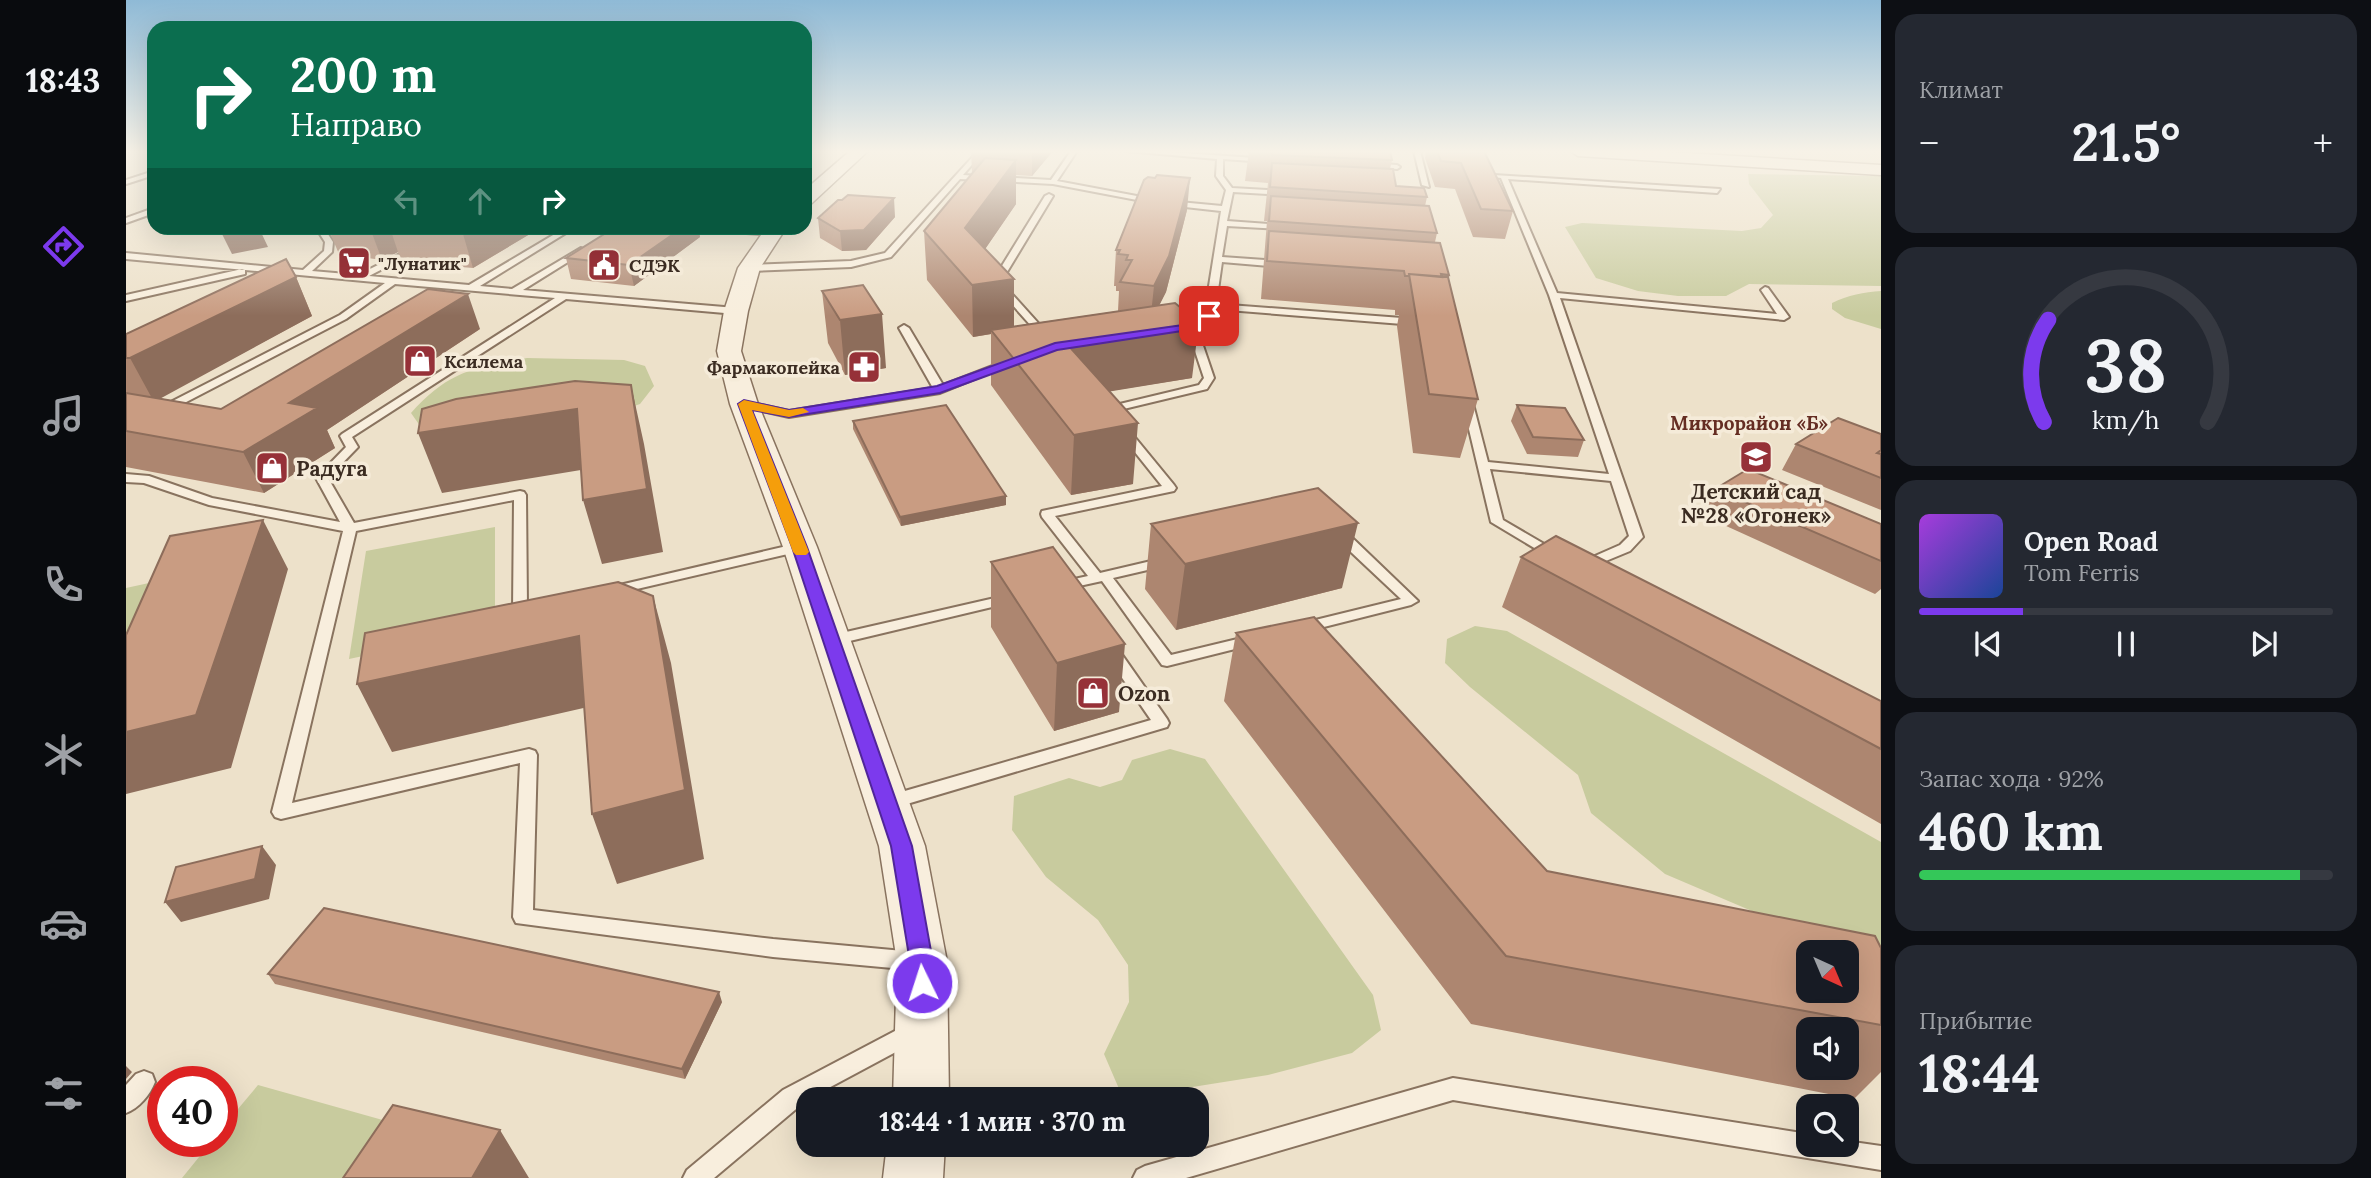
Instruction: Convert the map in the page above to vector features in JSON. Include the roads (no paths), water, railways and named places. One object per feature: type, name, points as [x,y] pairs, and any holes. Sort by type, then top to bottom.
[{"type":"street","points":[[770,235],[761,245],[749,268],[736,311],[729,351],[744,404],[800,547],[902,846],[922,962],[921,1087]]},
{"type":"street","points":[[913,1178],[915,1157]]},
{"type":"lane","points":[[749,268],[851,264],[888,255],[932,206]]},
{"type":"lane","points":[[1043,206],[996,282],[1055,347]]},
{"type":"lane","points":[[1196,206],[1225,209]]},
{"type":"lane","points":[[1164,331],[1202,324],[1209,316],[1220,259],[1226,206]]},
{"type":"lane","points":[[1464,389],[1497,522],[1575,570],[1625,548],[1636,537],[1554,295],[1516,206]]},
{"type":"lane","points":[[126,221],[147,213]]},
{"type":"lane","points":[[1224,223],[1293,228]]},
{"type":"lane","points":[[324,235],[329,242],[328,252]]},
{"type":"lane","points":[[470,288],[558,235]]},
{"type":"lane","points":[[514,292],[595,242]]},
{"type":"lane","points":[[304,273],[328,252],[340,246]]},
{"type":"lane","points":[[358,278],[419,246]]},
{"type":"lane","points":[[129,258],[736,311]]},
{"type":"lane","points":[[1220,259],[1286,264]]},
{"type":"lane","points":[[126,298],[257,268]]},
{"type":"lane","points":[[156,414],[344,317],[393,281]]},
{"type":"lane","points":[[1554,295],[1784,317],[1765,290]]},
{"type":"lane","points":[[564,297],[346,436],[352,447],[322,478],[349,528],[281,811],[529,755],[523,917],[773,948],[922,962]]},
{"type":"lane","points":[[1211,306],[1420,322]]},
{"type":"lane","points":[[1192,327],[1209,378],[1203,387],[1107,410],[1170,488],[1047,514],[1167,661],[1262,638]]},
{"type":"lane","points":[[904,328],[940,390]]},
{"type":"lane","points":[[744,404],[789,414],[940,390],[1022,358]]},
{"type":"lane","points":[[1483,465],[1616,478]]},
{"type":"lane","points":[[126,478],[145,480],[209,501],[349,528],[520,495],[520,612],[547,606]]},
{"type":"lane","points":[[1289,631],[1411,601],[1329,523]]},
{"type":"lane","points":[[600,593],[800,547]]},
{"type":"lane","points":[[831,641],[1034,593],[1071,591],[1101,577],[1184,557]]},
{"type":"lane","points":[[887,802],[1161,723],[1106,643]]},
{"type":"lane","points":[[695,1178],[791,1098],[922,1026]]},
{"type":"lane","points":[[126,1102],[144,1082]]},
{"type":"lane","points":[[1145,1178],[1452,1089],[1881,1158]]},
{"type":"place","name":"\"Лунатик\"","points":[[354,263]]},
{"type":"place","name":"СДЭК","points":[[604,265]]},
{"type":"place","name":"Ксилема","points":[[420,361]]},
{"type":"place","name":"Фармакопейка","points":[[864,367]]},
{"type":"place","name":"Детский сад №28 «Огонек»","points":[[1756,457]]},
{"type":"place","name":"Радуга","points":[[272,468]]},
{"type":"place","name":"Ozon","points":[[1093,693]]},
{"type":"district","name":"Микрорайон «Б»","points":[[1749,423]]}]
